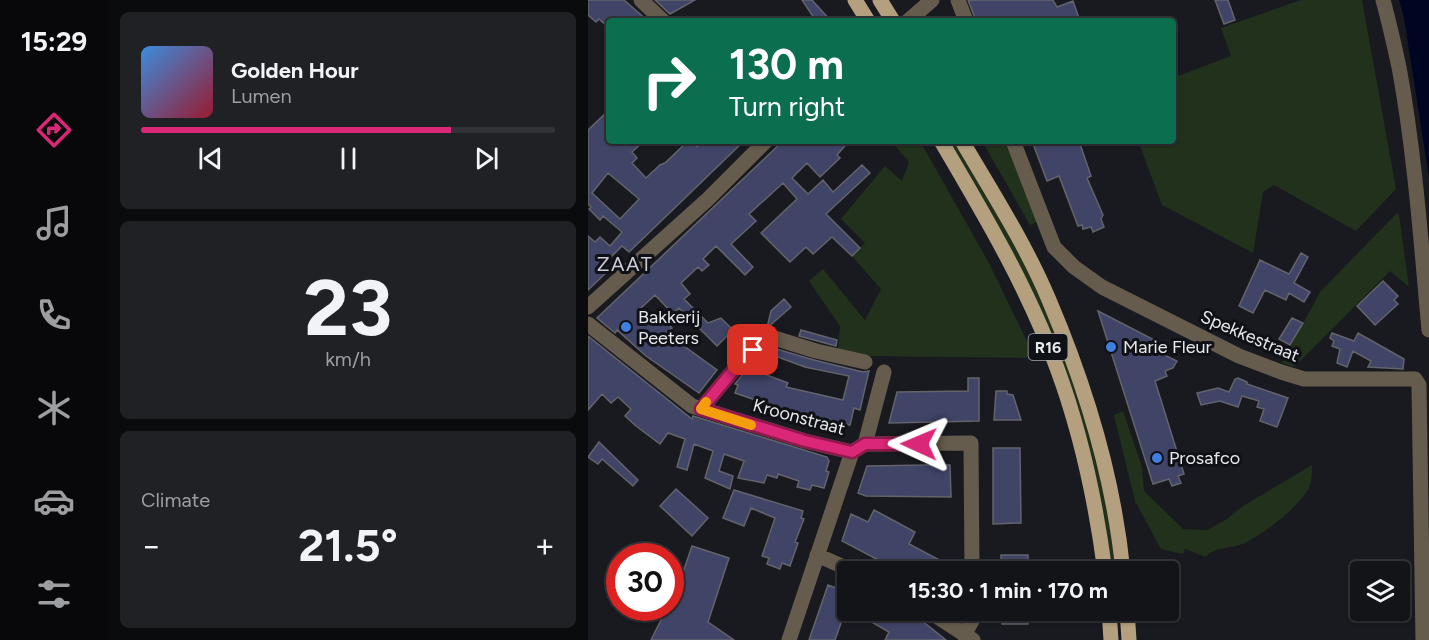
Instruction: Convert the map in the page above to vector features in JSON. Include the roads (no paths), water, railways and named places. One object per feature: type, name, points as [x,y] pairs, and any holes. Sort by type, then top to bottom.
[{"type":"main road","points":[[855,0],[866,18]]},
{"type":"main road","points":[[880,0],[891,18]]},
{"type":"main road","name":"R16","points":[[943,144],[1017,276],[1057,368],[1081,443],[1098,521],[1103,561]]},
{"type":"main road","name":"R16","points":[[964,144],[1043,288],[1074,362],[1098,438],[1122,561]]},
{"type":"main road","points":[[1110,621],[1111,640]]},
{"type":"main road","points":[[1128,621],[1129,640]]},
{"type":"street","points":[[641,0],[660,18]]},
{"type":"street","points":[[911,18],[932,0]]},
{"type":"street","points":[[958,0],[965,18]]},
{"type":"street","points":[[1383,0],[1399,66],[1409,134],[1429,330]]},
{"type":"street","points":[[588,308],[708,199],[763,144]]},
{"type":"street","name":"Spekkestraat","points":[[1013,144],[1054,247],[1066,261],[1093,281],[1239,356],[1281,372],[1304,379],[1407,377],[1415,379],[1419,385],[1423,640]]},
{"type":"street","name":"Kroonstraat","points":[[588,324],[680,399],[701,409],[805,441],[858,448],[971,443],[972,561]]},
{"type":"street","points":[[701,409],[742,360],[771,337],[816,351],[865,362]]},
{"type":"street","points":[[789,640],[817,555],[884,372]]},
{"type":"street","points":[[817,555],[837,563]]},
{"type":"street","points":[[944,621],[969,637],[972,621]]},
{"type":"water","points":[[1399,0],[1429,0],[1429,178],[1404,18]]},
{"type":"place","name":"Bakkerij Peeters","points":[[626,327]]},
{"type":"place","name":"Marie Fleur","points":[[1111,347]]},
{"type":"place","name":"Prosafco","points":[[1157,458]]},
{"type":"district","name":"ZAAT","points":[[625,264]]}]
